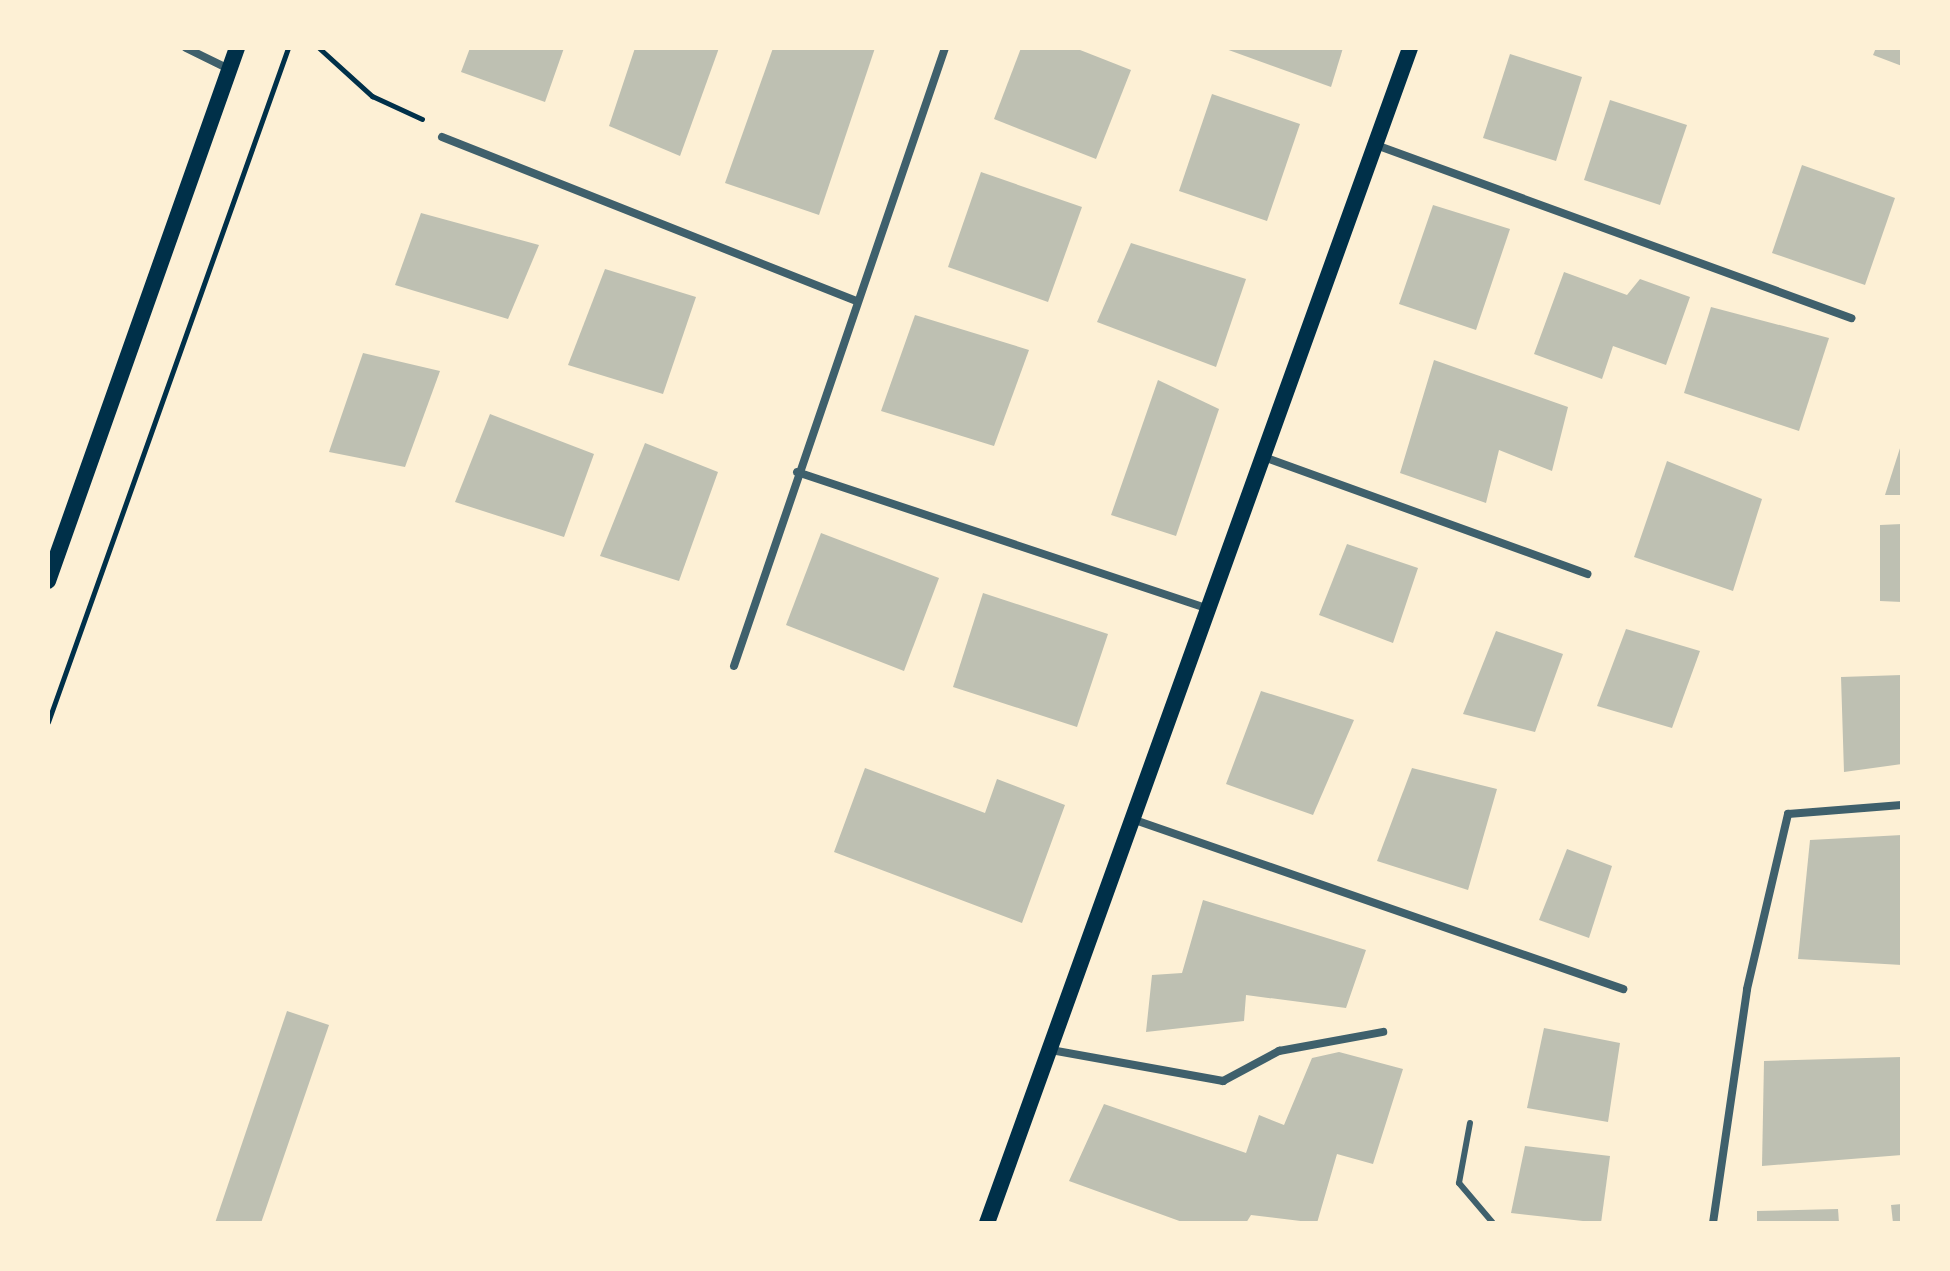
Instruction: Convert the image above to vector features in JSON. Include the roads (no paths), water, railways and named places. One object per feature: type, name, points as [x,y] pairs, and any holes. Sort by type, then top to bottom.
[{"type":"main road","points":[[48,581],[237,48]]},
{"type":"main road","points":[[987,1223],[1410,48]]},
{"type":"street","points":[[186,48],[230,70]]},
{"type":"street","points":[[734,666],[797,472],[945,48]]},
{"type":"street","points":[[442,137],[856,301]]},
{"type":"street","points":[[1376,145],[1851,318]]},
{"type":"street","points":[[1264,457],[1588,574]]},
{"type":"street","points":[[797,472],[1206,608]]},
{"type":"street","points":[[1713,1223],[1747,989],[1788,814],[1902,805]]},
{"type":"street","points":[[1132,819],[1623,989]]},
{"type":"street","points":[[1051,1050],[1223,1081],[1279,1051],[1383,1032]]},
{"type":"lane","points":[[1470,1123],[1459,1183],[1493,1223]]}]
